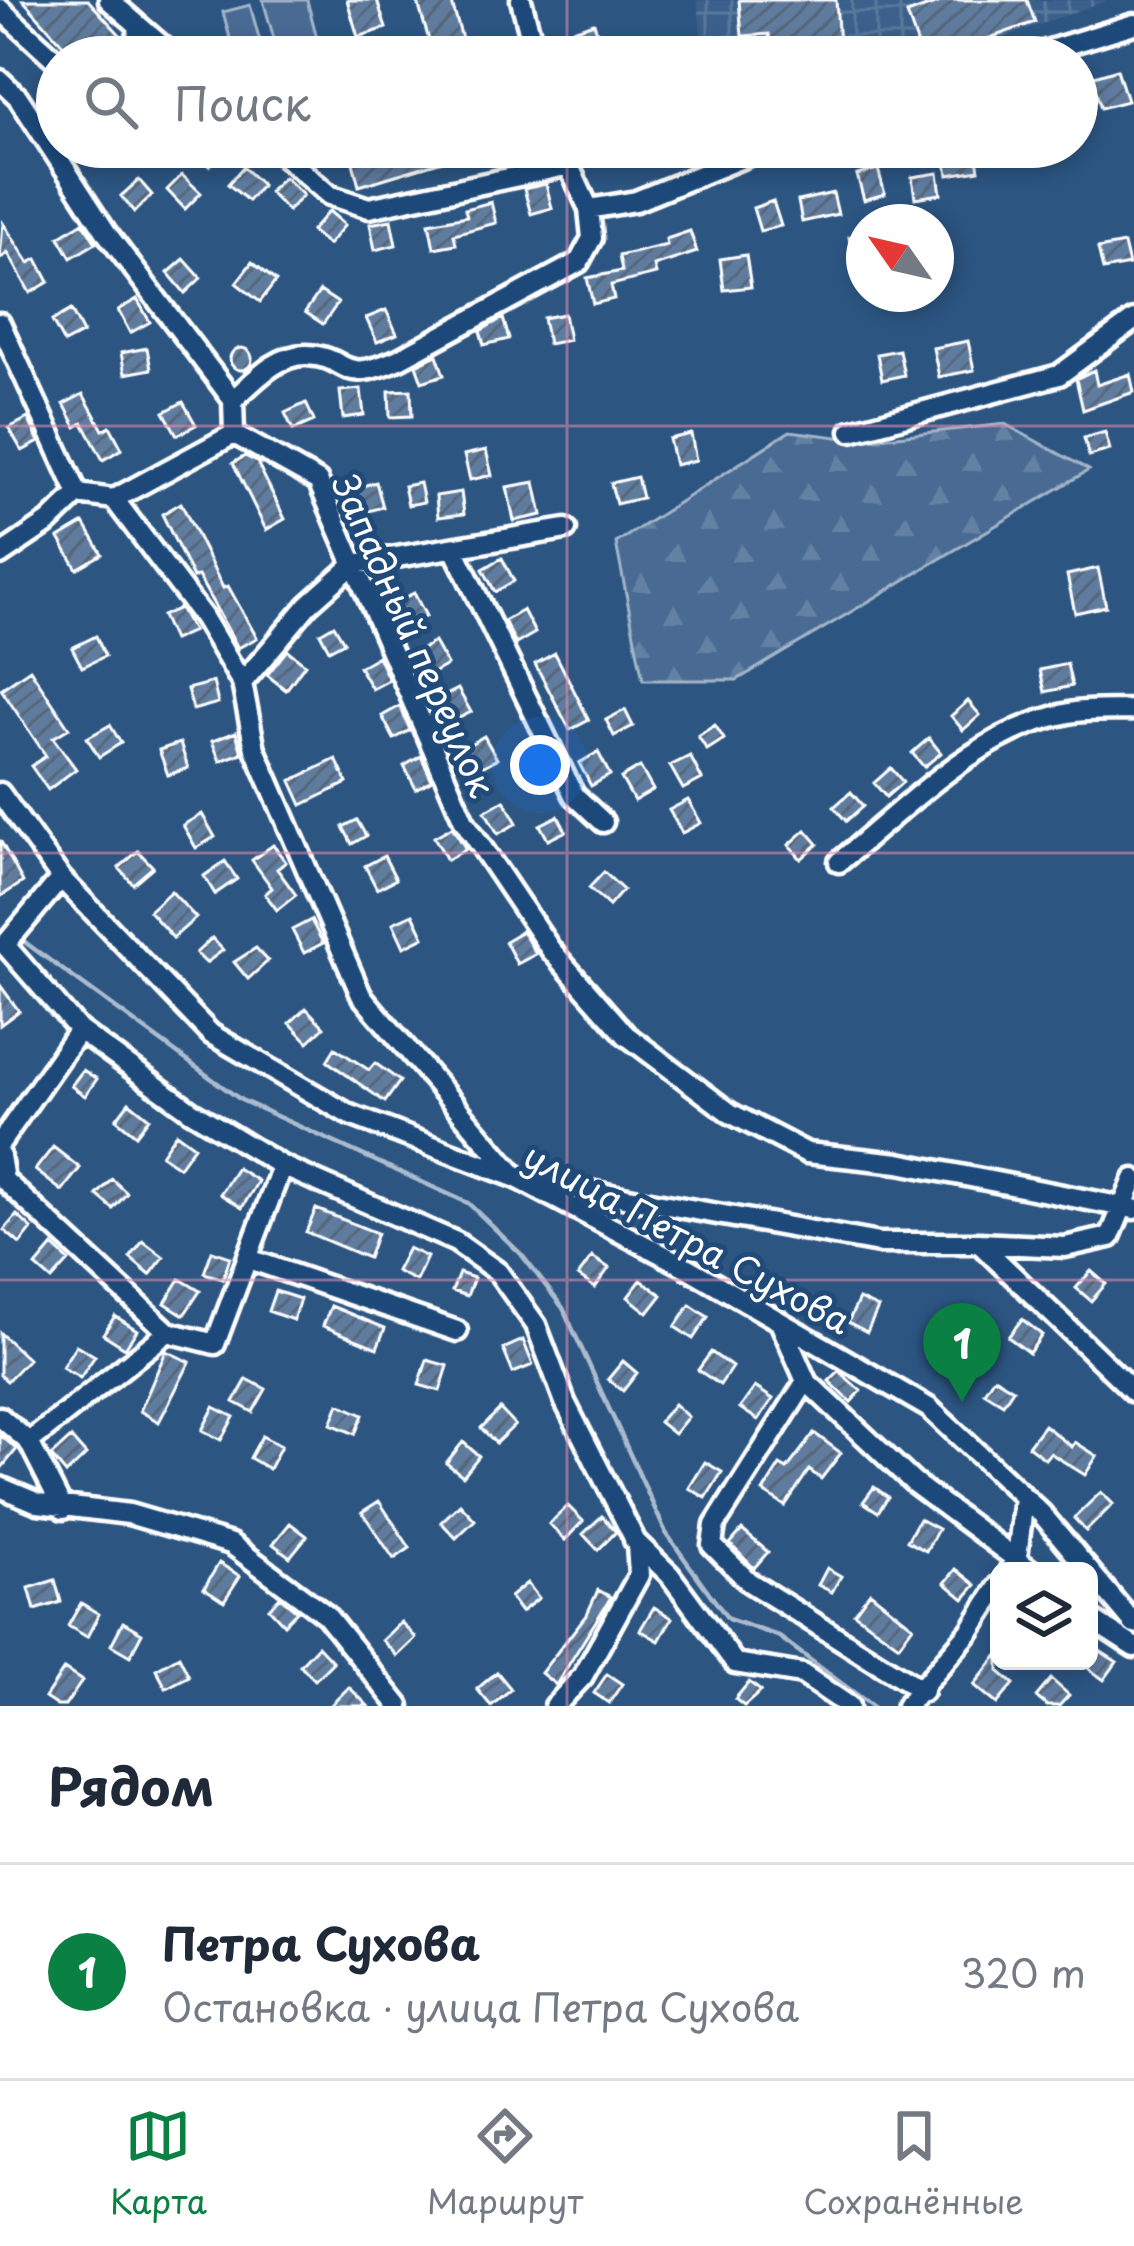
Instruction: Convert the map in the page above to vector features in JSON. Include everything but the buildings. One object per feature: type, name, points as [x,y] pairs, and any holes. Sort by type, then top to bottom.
[{"type":"street","points":[[109,0],[148,36]]},
{"type":"street","points":[[521,0],[530,36]]},
{"type":"street","points":[[0,9],[36,42]]},
{"type":"street","points":[[1095,36],[1134,24]]},
{"type":"street","points":[[137,36],[139,29]]},
{"type":"street","points":[[0,80],[36,122]]},
{"type":"street","points":[[66,168],[108,235],[232,400],[234,434],[172,463],[114,499],[78,494]]},
{"type":"street","points":[[298,168],[329,195],[370,208],[518,168]]},
{"type":"street","points":[[232,400],[272,366],[292,357],[310,354],[347,372],[368,373],[579,262],[592,238],[589,209],[569,168]]},
{"type":"street","points":[[589,209],[636,201],[717,168]]},
{"type":"street","points":[[851,431],[1059,375],[1134,320]]},
{"type":"street","points":[[0,323],[78,494]]},
{"type":"street","name":"Западный переулок","points":[[234,434],[318,481],[464,821],[551,950],[626,1035],[730,1113],[807,1153],[899,1163],[1126,1208]]},
{"type":"street","points":[[0,555],[50,522],[78,494]]},
{"type":"street","points":[[114,499],[203,617],[242,683],[255,749],[361,995],[517,1178],[879,1244],[1065,1246],[1110,1237],[1126,1208],[1134,1179]]},
{"type":"street","points":[[242,683],[308,605],[355,564],[566,529]]},
{"type":"street","points":[[454,549],[574,795],[603,822]]},
{"type":"street","points":[[839,862],[978,750],[1022,727],[1071,712],[1134,710]]},
{"type":"street","name":"улица Петра Сухова","points":[[0,793],[61,878],[211,1034],[348,1114],[517,1178],[779,1320],[929,1408],[1024,1497],[1134,1624]]},
{"type":"street","points":[[61,878],[3,946],[79,1030],[191,1111],[282,1166],[456,1242],[498,1272],[536,1324],[565,1402],[634,1540],[639,1575],[584,1676],[555,1706]]},
{"type":"street","points":[[0,1143],[79,1030]]},
{"type":"street","points":[[0,1156],[4,1180],[168,1332],[215,1344],[282,1166]]},
{"type":"street","points":[[979,1243],[1134,1392]]},
{"type":"street","points":[[249,1259],[458,1331]]},
{"type":"street","points":[[779,1320],[806,1381],[914,1483],[1014,1562]]},
{"type":"street","points":[[28,1442],[168,1332]]},
{"type":"street","points":[[806,1381],[715,1525],[712,1545],[749,1582],[923,1691]]},
{"type":"street","points":[[0,1417],[28,1442],[63,1509]]},
{"type":"street","points":[[0,1487],[63,1509],[129,1514],[231,1544],[326,1615],[399,1706]]},
{"type":"street","points":[[1020,1562],[1024,1497]]},
{"type":"street","points":[[634,1540],[670,1575],[735,1663],[802,1674],[848,1706]]},
{"type":"street","points":[[907,1706],[990,1598]]},
{"type":"street","points":[[1098,1624],[1134,1647]]},
{"type":"shaded area","points":[[697,0],[1108,0],[1008,36],[701,36]]},
{"type":"green space","points":[[263,0],[307,0],[316,36],[273,36]]},
{"type":"green space","points":[[250,5],[259,36],[229,36],[223,12]]},
{"type":"green space","points":[[1005,424],[1089,470],[737,680],[643,680],[616,543],[790,431],[861,440]]},
{"type":"waterway","points":[[26,943],[241,1100],[468,1203],[521,1254],[563,1308],[666,1533],[728,1619],[778,1636],[872,1706]]},
{"type":"place","name":"Петра Сухова","points":[[962,1402]]}]
